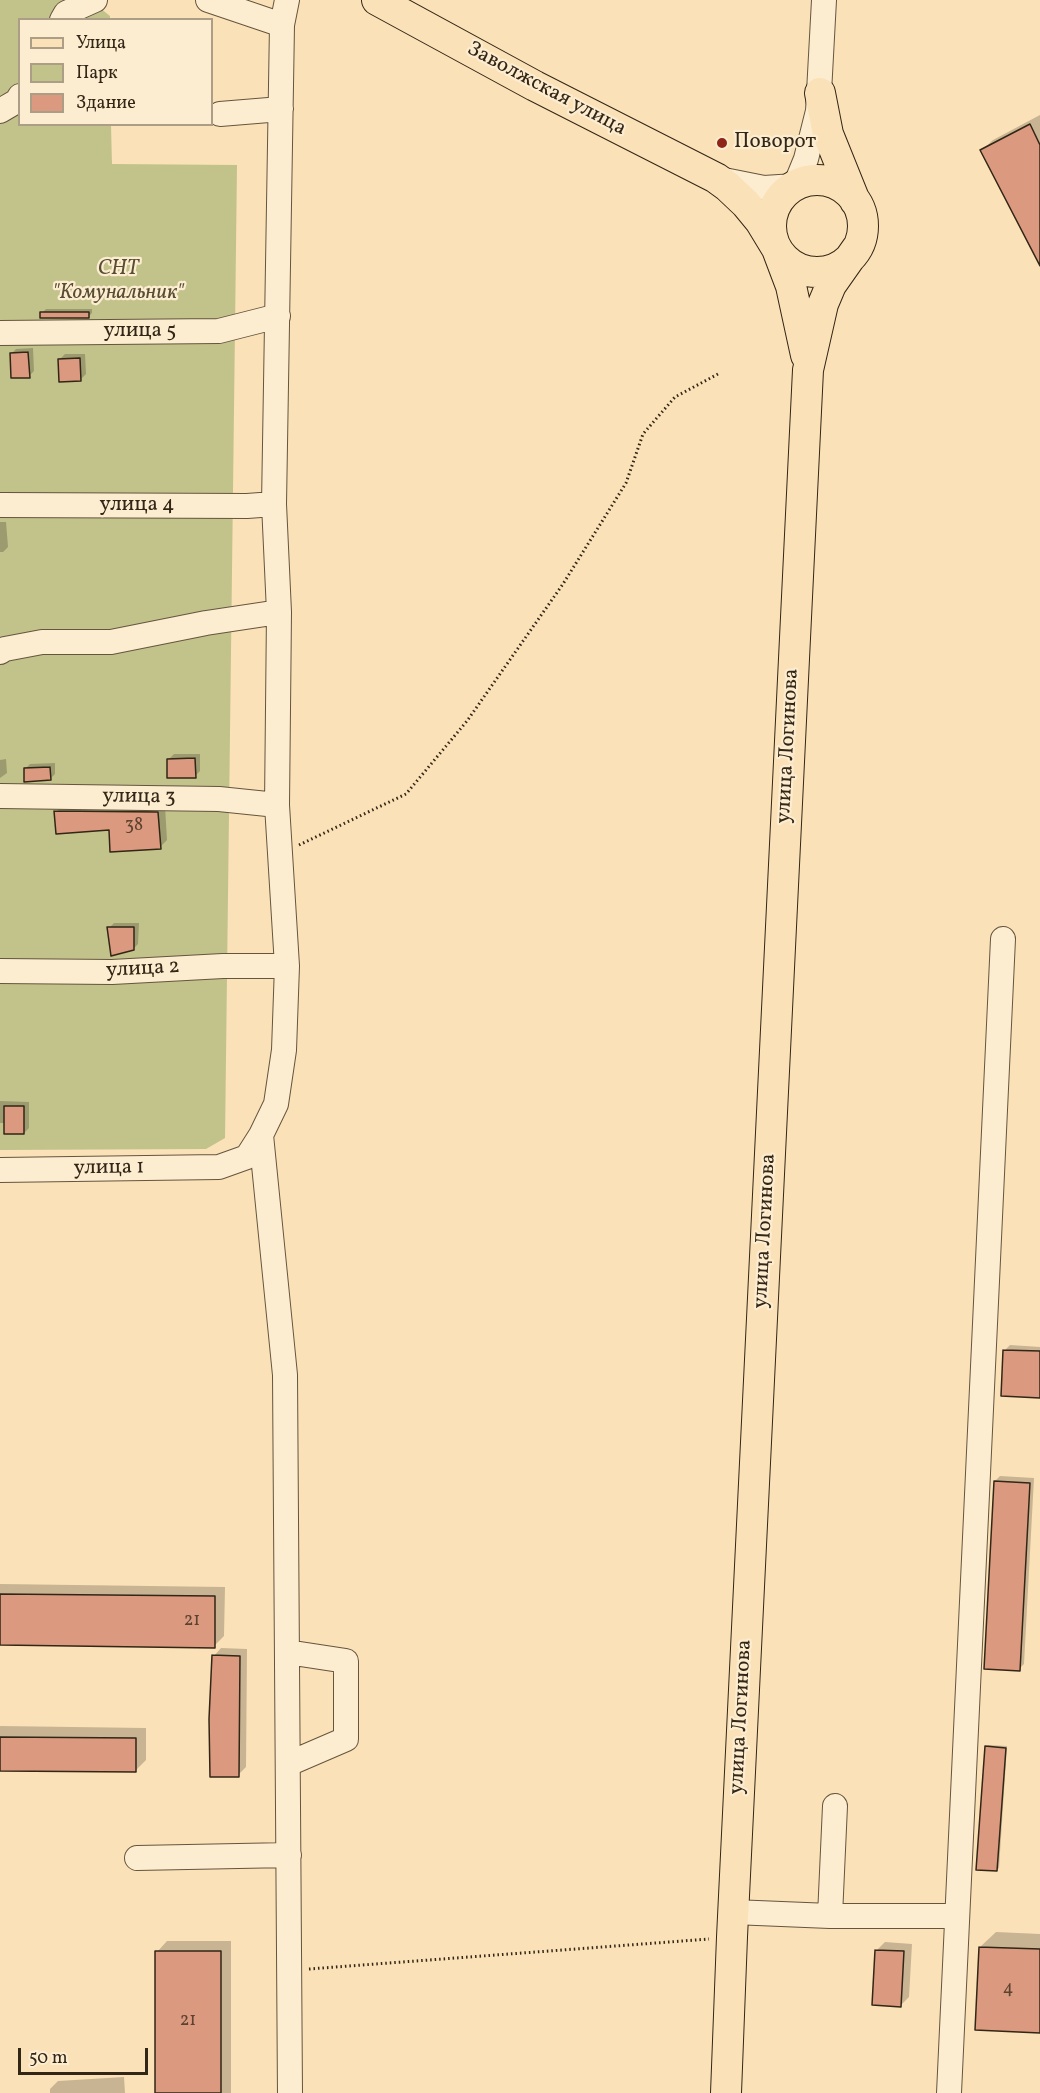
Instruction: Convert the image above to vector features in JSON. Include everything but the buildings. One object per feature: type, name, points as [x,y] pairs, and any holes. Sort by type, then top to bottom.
[{"type":"main road","name":"Заволжская улица","points":[[377,0],[535,86],[716,178],[746,204],[760,221],[777,249]]},
{"type":"main road","points":[[808,370],[823,304],[831,285],[857,248],[862,223],[859,209],[828,134],[820,93]]},
{"type":"main road","points":[[808,370],[800,321],[791,286],[773,238],[771,226],[773,212],[779,200],[795,186],[815,180],[842,187],[859,209]]},
{"type":"main road","points":[[777,249],[794,266],[818,272],[841,265],[857,248]]},
{"type":"main road","name":"улица Логинова","points":[[726,2093],[732,1924],[808,370]]},
{"type":"street","points":[[63,18],[66,13],[95,0]]},
{"type":"street","points":[[208,0],[282,25]]},
{"type":"street","name":"улица 1","points":[[0,1170],[219,1167],[247,1157],[276,1104],[284,1050],[287,966],[277,805],[279,612],[273,504],[282,25],[287,0]]},
{"type":"street","points":[[716,178],[764,188],[795,186],[811,141],[820,93],[824,0]]},
{"type":"street","points":[[0,111],[18,98]]},
{"type":"street","points":[[220,114],[281,110]]},
{"type":"street","name":"улица 5","points":[[0,333],[219,331],[278,316]]},
{"type":"street","name":"улица 4","points":[[0,505],[247,506],[273,504]]},
{"type":"street","points":[[0,652],[42,642],[111,642],[206,623],[279,612]]},
{"type":"street","name":"улица 3","points":[[0,796],[219,799],[277,805]]},
{"type":"street","points":[[949,2093],[1003,939]]},
{"type":"street","name":"улица 2","points":[[0,971],[111,972],[223,966],[287,966]]},
{"type":"street","points":[[261,1135],[285,1375],[290,2093]]},
{"type":"street","points":[[287,1652],[346,1661],[346,1739],[288,1764]]},
{"type":"street","points":[[830,1916],[835,1806]]},
{"type":"street","points":[[136,1858],[289,1855]]},
{"type":"street","points":[[732,1924],[830,1916],[957,1916]]},
{"type":"path","points":[[280,855],[344,822],[406,794],[467,721],[563,584],[626,483],[643,434],[675,397],[717,374]]},
{"type":"path","points":[[290,1970],[732,1924]]},
{"type":"green space","name":"СНТ \"Комунальник\"","points":[[0,0],[90,0],[110,18],[18,18],[18,126],[111,126],[112,164],[237,165],[225,1138],[206,1149],[0,1150]]},
{"type":"place","name":"Поворот","points":[[722,143]]}]
